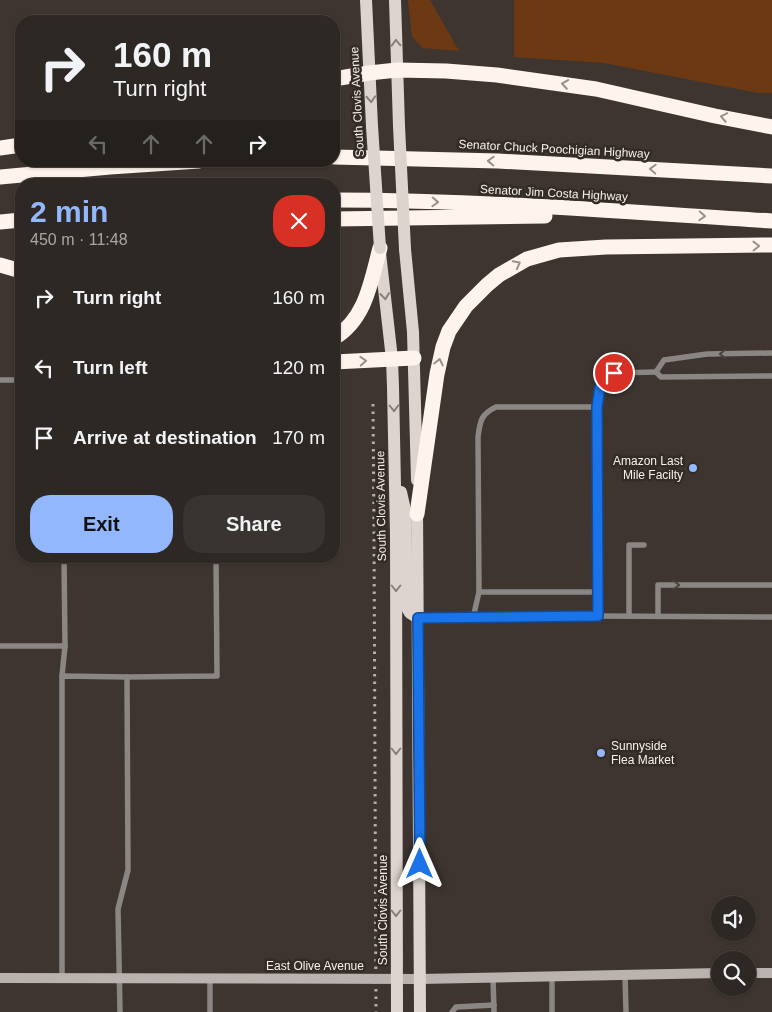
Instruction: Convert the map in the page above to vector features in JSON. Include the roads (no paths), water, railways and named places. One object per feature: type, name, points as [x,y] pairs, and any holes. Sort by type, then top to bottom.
[{"type":"highway","points":[[340,78],[397,70],[497,75],[596,89],[772,127]]},
{"type":"highway","points":[[0,148],[15,146]]},
{"type":"highway","name":"Senator Chuck Poochigian Highway","points":[[340,157],[498,161],[772,176]]},
{"type":"highway","points":[[0,177],[110,167]]},
{"type":"highway","name":"Senator Jim Costa Highway","points":[[340,200],[497,204],[772,221]]},
{"type":"highway","points":[[340,219],[677,215]]},
{"type":"highway","points":[[0,222],[15,221]]},
{"type":"highway","points":[[417,514],[437,374],[443,347],[449,331],[466,306],[499,274],[527,259],[558,250],[606,247],[772,245]]},
{"type":"highway","points":[[340,333],[347,328],[364,303],[380,248]]},
{"type":"highway","points":[[0,266],[15,269]]},
{"type":"highway","points":[[340,362],[414,358]]},
{"type":"main road","name":"South Clovis Avenue","points":[[366,0],[380,248],[392,360],[395,460],[397,1012]]},
{"type":"main road","points":[[395,0],[405,249],[414,358],[418,618],[420,1012]]},
{"type":"main road","points":[[395,460],[405,510],[407,608],[410,613],[418,618]]},
{"type":"main road","name":"East Olive Avenue","points":[[0,978],[420,979],[711,973]]},
{"type":"main road","points":[[756,973],[772,973]]},
{"type":"lane","points":[[656,372],[664,360],[707,354],[772,353]]},
{"type":"lane","points":[[598,616],[597,407],[600,387],[614,373],[656,372],[661,377],[772,376]]},
{"type":"lane","points":[[0,380],[15,380]]},
{"type":"lane","points":[[473,618],[479,592],[478,437],[480,421],[487,411],[496,407],[597,407]]},
{"type":"lane","points":[[629,616],[628,545],[644,545]]},
{"type":"lane","points":[[62,978],[62,676],[65,646],[64,563]]},
{"type":"lane","points":[[62,676],[217,676],[216,563]]},
{"type":"lane","points":[[658,616],[658,585],[772,585]]},
{"type":"lane","points":[[479,592],[597,592]]},
{"type":"lane","points":[[418,618],[772,617]]},
{"type":"lane","points":[[0,646],[65,646]]},
{"type":"lane","points":[[120,1012],[118,909],[128,870],[127,677]]},
{"type":"lane","points":[[625,975],[626,1012]]},
{"type":"lane","points":[[552,977],[552,1012]]},
{"type":"lane","points":[[210,978],[210,1012]]},
{"type":"lane","points":[[452,1012],[456,1006],[494,1009],[493,978]]},
{"type":"railway","points":[[373,404],[376,1012]]},
{"type":"place","name":"Amazon Last Mile Facilty","points":[[693,468]]},
{"type":"place","name":"Sunnyside Flea Market","points":[[601,753]]}]
